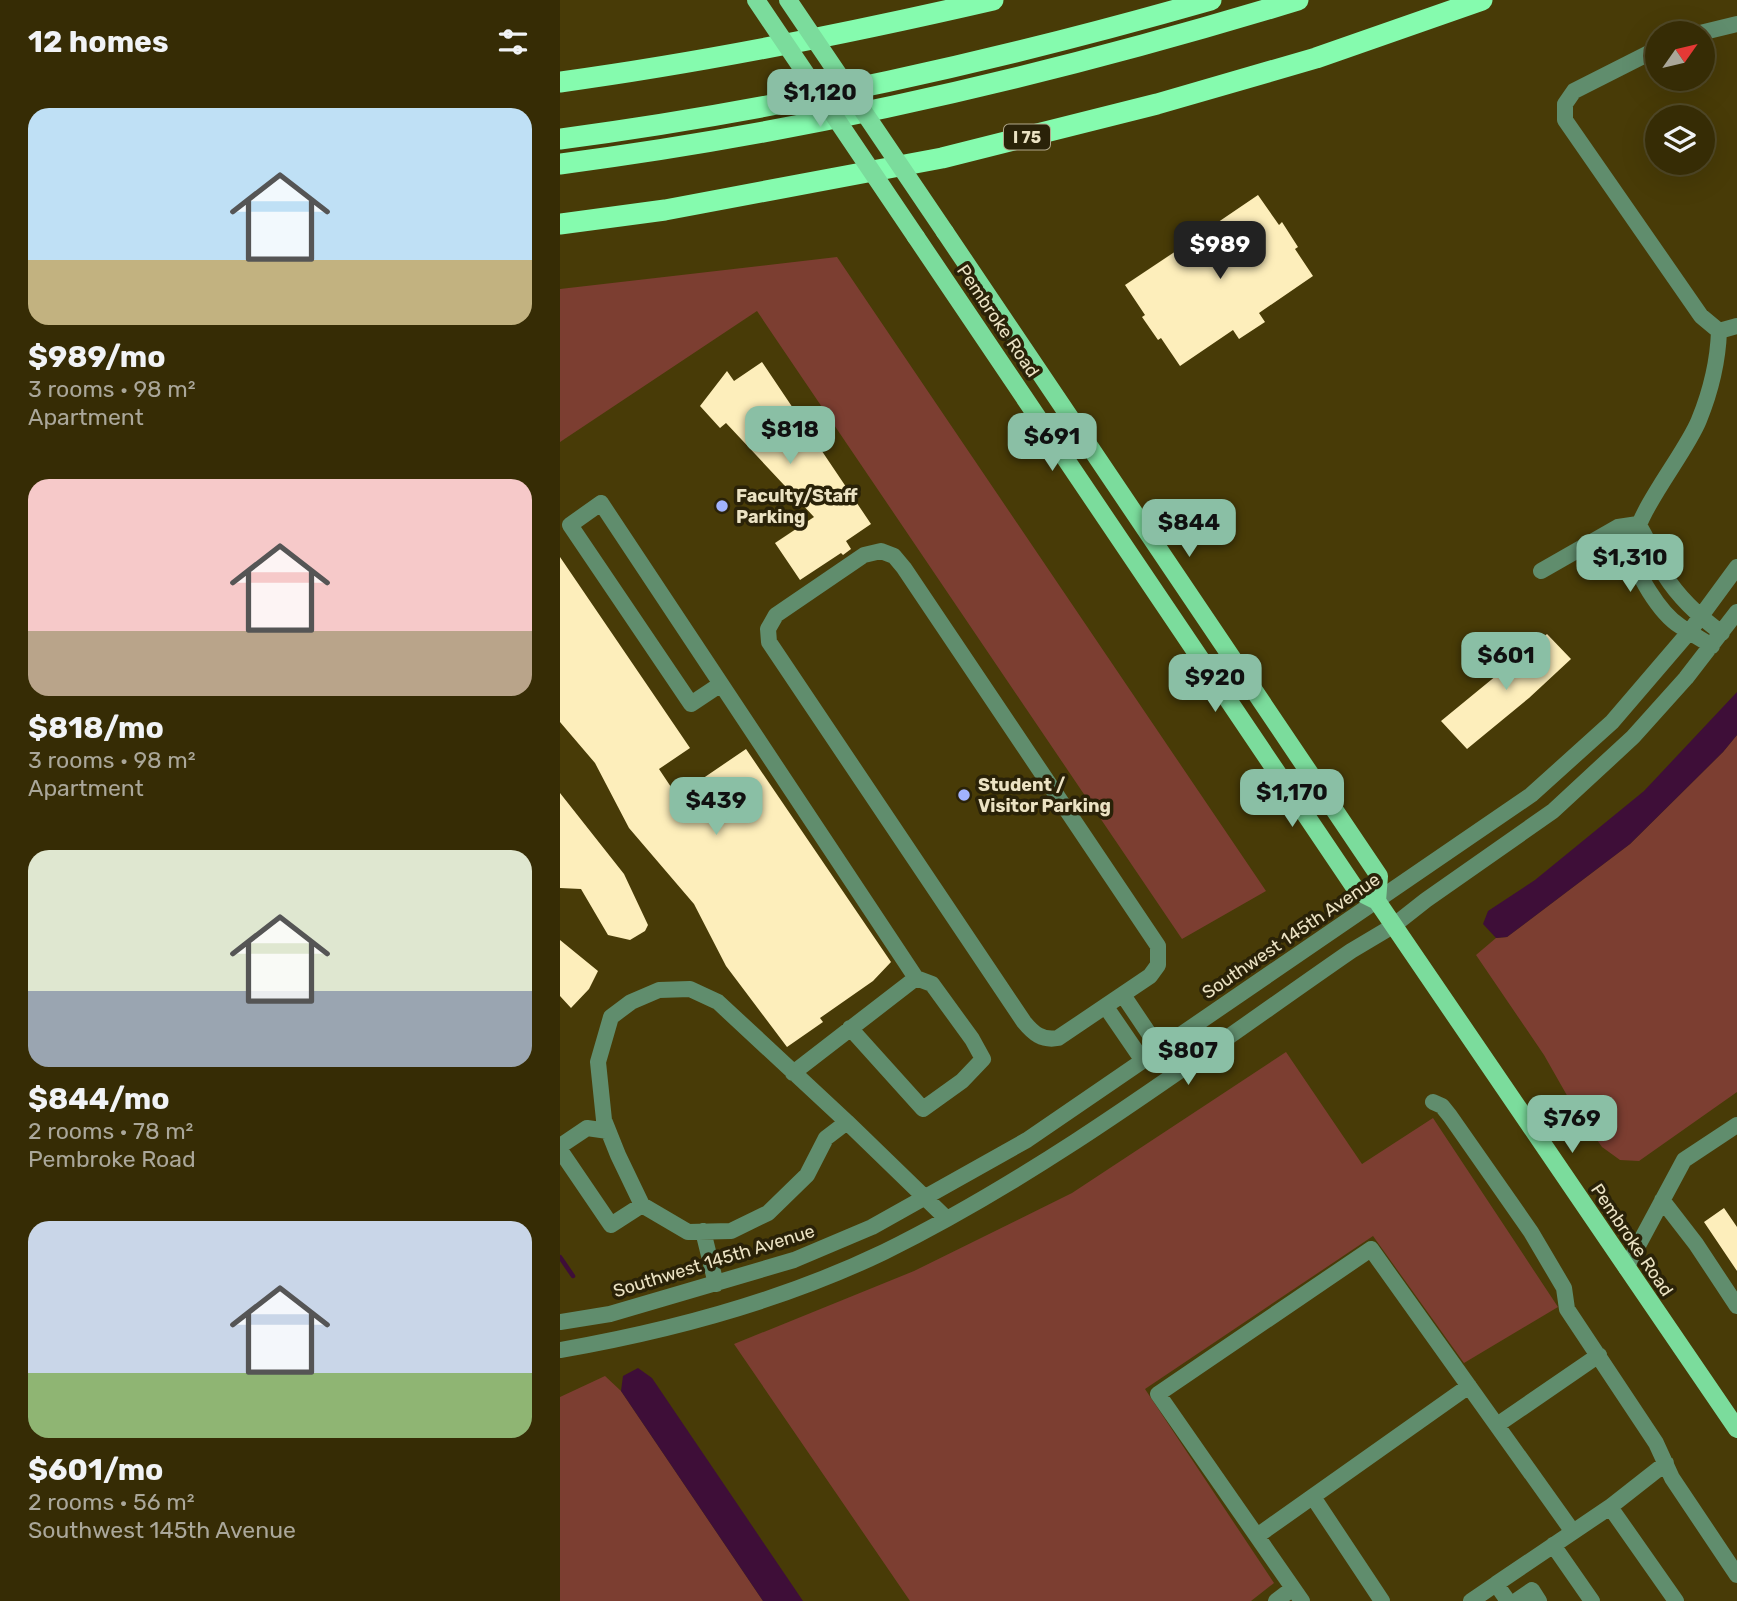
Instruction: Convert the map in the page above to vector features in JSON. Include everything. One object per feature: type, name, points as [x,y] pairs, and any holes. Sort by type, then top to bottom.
[{"type":"highway","points":[[560,82],[648,70],[862,30],[993,0]]},
{"type":"highway","points":[[560,139],[671,122],[907,77],[1211,0]]},
{"type":"highway","points":[[560,164],[700,142],[915,100],[1151,42],[1297,0]]},
{"type":"highway","name":"I 75","points":[[560,224],[665,210],[942,158],[1183,97],[1316,58],[1458,4],[1482,0]]},
{"type":"main road","name":"Pembroke Road","points":[[756,0],[1357,891],[1377,901],[1737,1429]]},
{"type":"main road","name":"Pembroke Road","points":[[788,0],[1380,876],[1377,901]]},
{"type":"street","points":[[1715,29],[1737,24]]},
{"type":"street","points":[[1645,56],[1574,91],[1566,104],[1565,120],[1701,316],[1719,331]]},
{"type":"street","points":[[1719,331],[1737,326]]},
{"type":"street","points":[[1695,624],[1679,626],[1653,597],[1640,573],[1633,550],[1638,524],[1699,421],[1718,353],[1719,331]]},
{"type":"street","points":[[721,684],[691,704],[570,525],[601,503],[916,978],[932,984],[972,1039],[983,1059],[962,1081],[923,1109],[850,1028]]},
{"type":"street","points":[[1541,571],[1618,527],[1638,524]]},
{"type":"street","points":[[1638,524],[1648,538],[1664,573],[1690,609],[1695,624],[1717,639]]},
{"type":"street","points":[[870,552],[885,552],[897,560],[1158,946],[1160,958],[1156,970],[1106,1007],[1058,1038],[1045,1039],[1032,1031],[772,647],[768,629],[776,615],[870,552]]},
{"type":"street","name":"Southwest 145th Avenue","points":[[560,1322],[610,1314],[794,1260],[872,1227],[1027,1140],[1531,795],[1612,722],[1695,624],[1737,568]]},
{"type":"street","points":[[560,1350],[690,1321],[798,1287],[881,1253],[947,1220],[1054,1157],[1393,926],[1553,811],[1633,737],[1737,612]]},
{"type":"street","points":[[793,1073],[916,978]]},
{"type":"street","points":[[847,1122],[826,1138],[807,1175],[768,1213],[731,1231],[688,1232],[642,1205],[604,1120],[598,1062],[611,1017],[631,1002],[659,990],[690,989],[718,1002],[847,1122],[947,1220]]},
{"type":"street","points":[[1123,995],[1160,1049]]},
{"type":"street","points":[[1106,1007],[1143,1061]]},
{"type":"street","points":[[1433,1101],[1450,1116],[1531,1232],[1564,1288],[1567,1309],[1656,1443],[1672,1478],[1737,1575]]},
{"type":"street","points":[[1626,1268],[1684,1160],[1737,1125]]},
{"type":"street","points":[[608,1131],[587,1128],[560,1148],[611,1225],[642,1205]]},
{"type":"street","points":[[1662,1200],[1696,1244],[1737,1306]]},
{"type":"street","points":[[703,1231],[716,1284]]},
{"type":"street","points":[[1276,1601],[1298,1595],[1158,1395],[1371,1249],[1573,1532]]},
{"type":"street","points":[[1497,1425],[1599,1355]]},
{"type":"street","points":[[1257,1536],[1469,1386]]},
{"type":"street","points":[[1471,1601],[1610,1507],[1666,1463]]},
{"type":"street","points":[[1313,1497],[1382,1601]]},
{"type":"street","points":[[1610,1507],[1676,1601]]},
{"type":"street","points":[[1553,1545],[1592,1601]]},
{"type":"street","points":[[1496,1584],[1508,1601]]},
{"type":"street","points":[[1516,1601],[1532,1590],[1539,1601]]},
{"type":"shaded area","points":[[837,257],[1266,891],[1182,939],[757,311],[560,442],[560,289]]},
{"type":"shaded area","points":[[1737,692],[1737,735],[1723,752],[1630,844],[1507,937],[1496,938],[1483,924],[1488,911],[1535,880],[1644,791]]},
{"type":"shaded area","points":[[1737,735],[1737,1092],[1639,1161],[1620,1160],[1602,1147],[1573,1106],[1544,1055],[1476,955],[1496,938],[1507,937],[1630,844]]},
{"type":"shaded area","points":[[1286,1052],[1362,1164],[1433,1118],[1558,1307],[1464,1363],[1373,1236],[1145,1389],[1274,1583],[1251,1601],[910,1601],[734,1344],[914,1271],[1072,1193]]},
{"type":"shaded area","points":[[638,1368],[652,1378],[803,1601],[763,1601],[621,1391],[623,1376]]},
{"type":"shaded area","points":[[605,1376],[621,1391],[763,1601],[560,1601],[560,1397]]},
{"type":"building","points":[[1258,195],[1279,225],[1282,222],[1298,247],[1295,249],[1313,276],[1259,313],[1265,322],[1239,339],[1233,330],[1180,366],[1161,338],[1158,340],[1142,317],[1145,315],[1125,285],[1179,249],[1176,246],[1203,228],[1205,231]]},
{"type":"building","points":[[762,362],[871,524],[846,541],[851,549],[800,580],[775,543],[814,517],[726,423],[720,428],[700,406],[727,371],[734,381]]},
{"type":"building","points":[[560,557],[690,748],[659,769],[677,796],[746,749],[891,962],[873,981],[820,1018],[823,1022],[787,1047],[726,966],[694,904],[629,828],[595,763],[560,722]]},
{"type":"building","points":[[1547,634],[1571,659],[1467,749],[1441,721]]},
{"type":"building","points":[[560,793],[624,874],[648,925],[645,931],[630,940],[608,935],[581,889],[560,888]]},
{"type":"building","points":[[560,940],[598,971],[589,989],[571,1008],[560,996]]},
{"type":"building","points":[[1724,1208],[1737,1227],[1737,1271],[1704,1222]]},
{"type":"waterway","points":[[560,1257],[573,1276]]},
{"type":"place","name":"Faculty/Staff Parking","points":[[722,506]]},
{"type":"place","name":"Student / Visitor Parking","points":[[964,795]]}]
